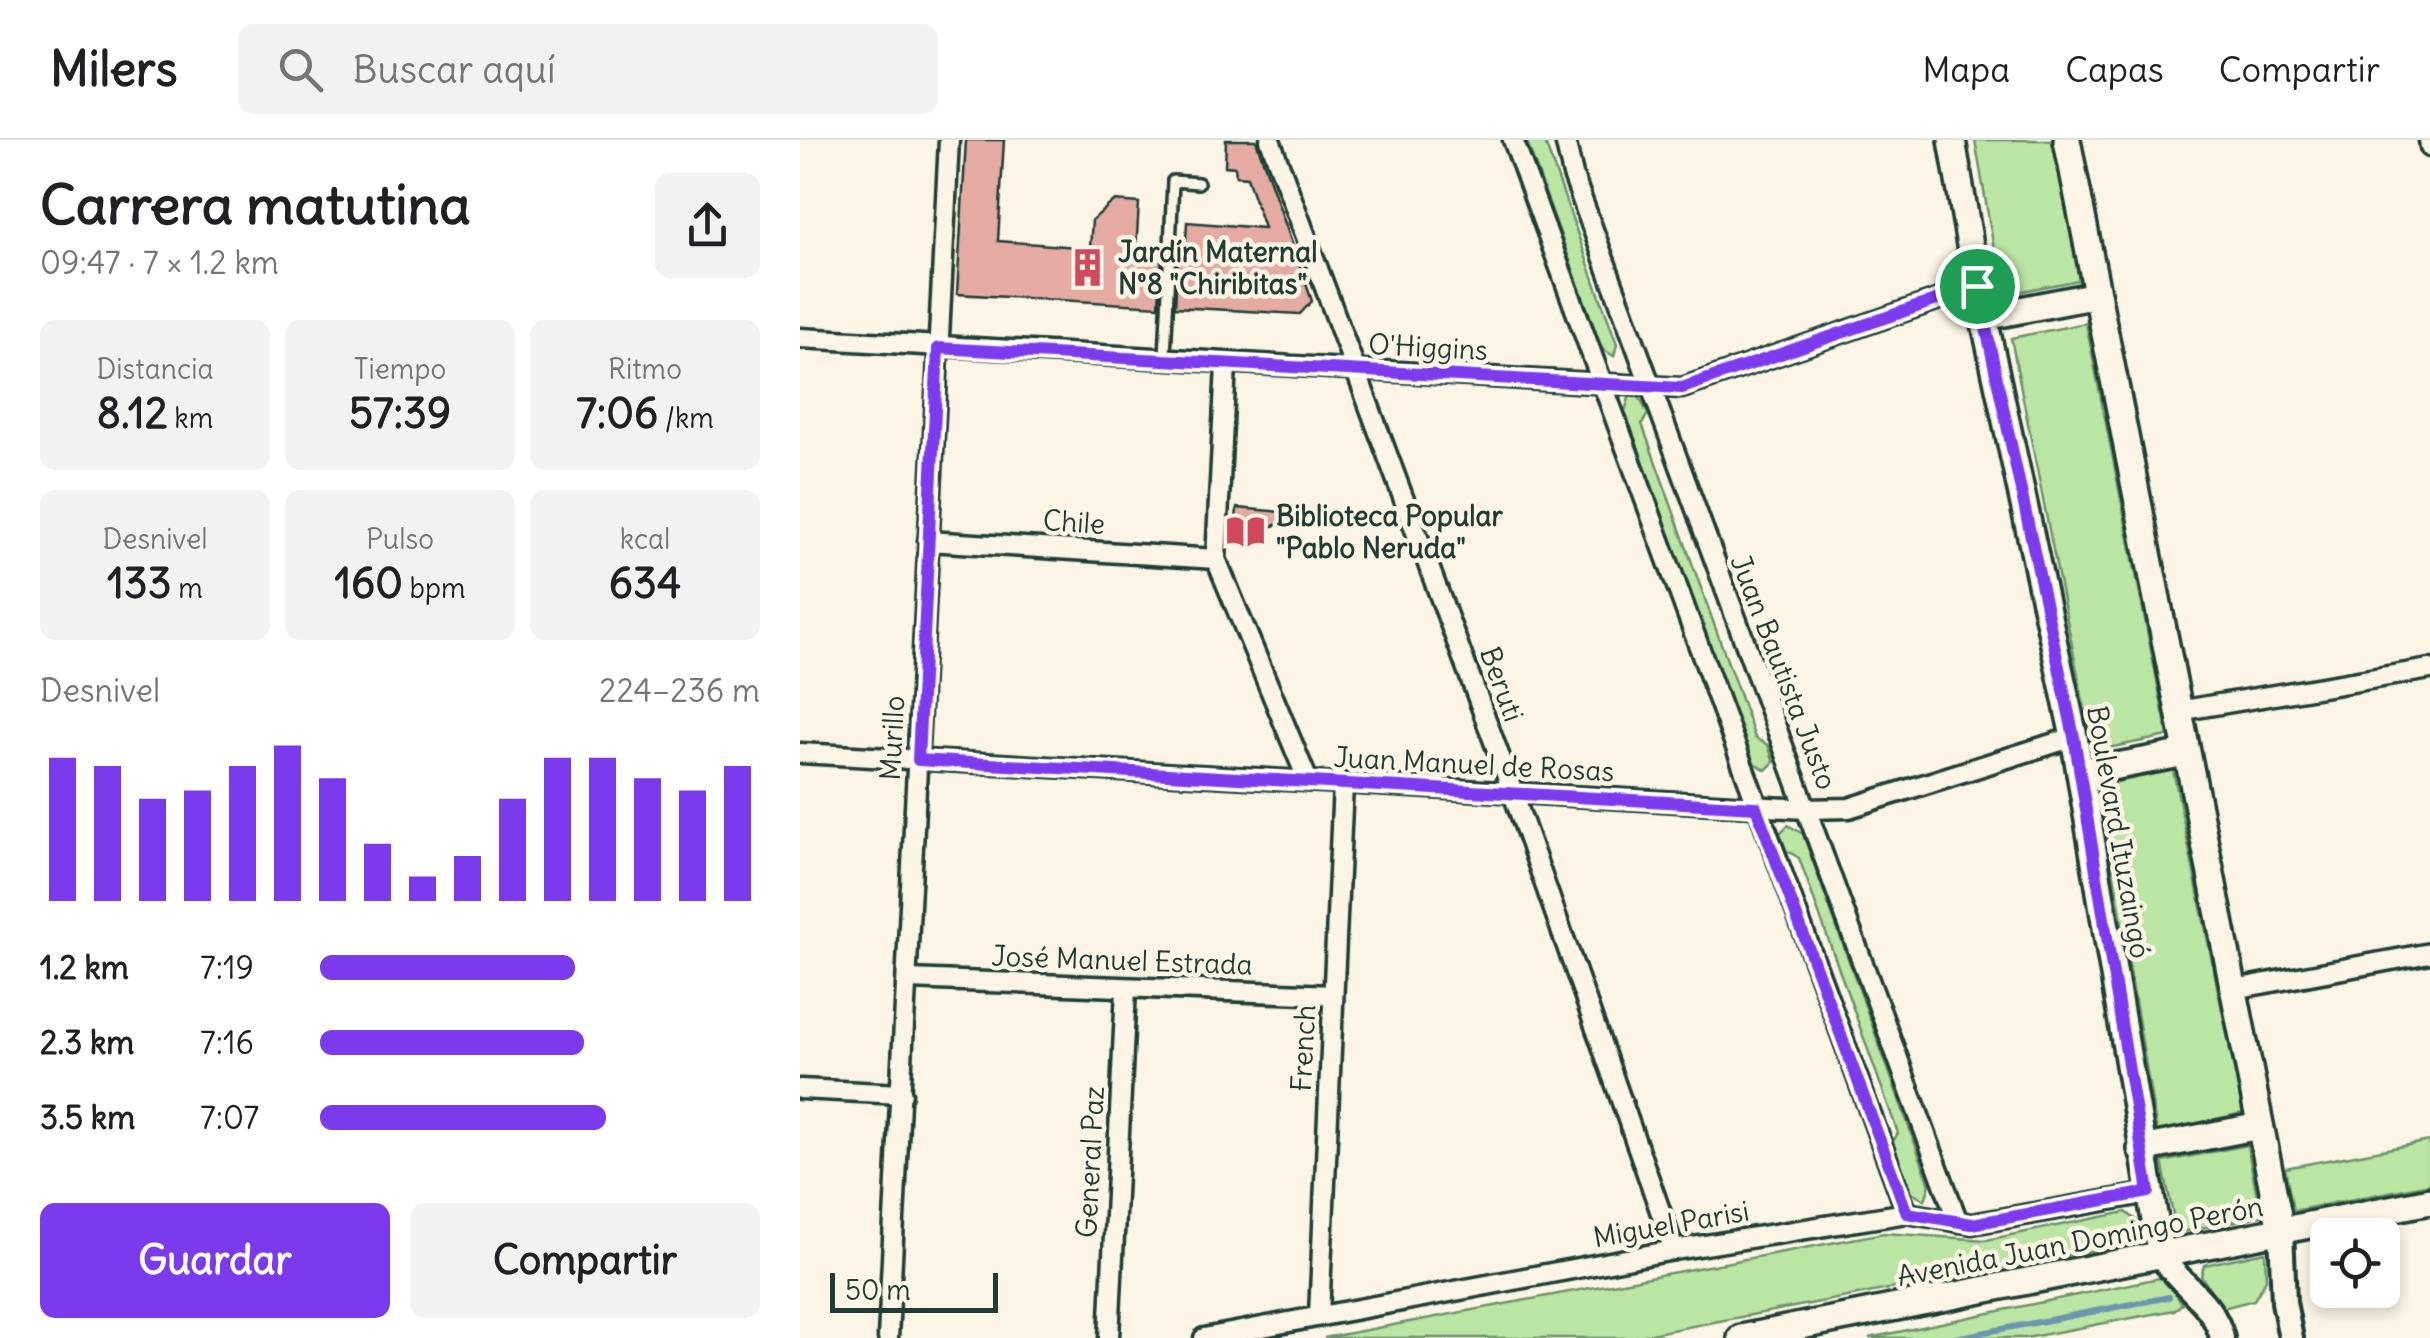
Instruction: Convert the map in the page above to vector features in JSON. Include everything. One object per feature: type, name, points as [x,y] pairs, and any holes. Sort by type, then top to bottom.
[{"type":"main road","name":"Boulevard Ituzaingó","points":[[1952,140],[1977,286],[2074,737],[2161,1256]]},
{"type":"main road","points":[[2068,140],[2281,1231]]},
{"type":"main road","points":[[1984,317],[2098,295]]},
{"type":"main road","points":[[2080,773],[2186,753]]},
{"type":"main road","points":[[2142,1148],[2260,1126]]},
{"type":"main road","name":"Avenida Juan Domingo Perón","points":[[1742,1338],[2430,1201]]},
{"type":"street","name":"Murillo","points":[[888,1338],[950,140]]},
{"type":"street","name":"Beruti","points":[[1270,140],[1512,794],[1674,1250]]},
{"type":"street","points":[[1513,140],[1907,1213]]},
{"type":"street","name":"Juan Bautista Justo","points":[[1565,140],[1572,175],[1648,387],[1958,1222]]},
{"type":"street","points":[[2429,140],[2430,148]]},
{"type":"street","name":"O'Higgins","points":[[800,338],[1226,366],[1682,388],[1977,286]]},
{"type":"street","points":[[1226,366],[1216,559],[1308,781]]},
{"type":"street","name":"Chile","points":[[928,541],[1216,559]]},
{"type":"street","points":[[2178,710],[2430,668]]},
{"type":"street","name":"Juan Manuel de Rosas","points":[[800,753],[1756,807],[1849,808],[2074,737]]},
{"type":"street","name":"French","points":[[1318,1315],[1343,784]]},
{"type":"street","points":[[2234,989],[2430,953]]},
{"type":"street","name":"José Manuel Estrada","points":[[908,979],[1333,996]]},
{"type":"street","name":"General Paz","points":[[1109,1338],[1126,989]]},
{"type":"street","points":[[800,1088],[902,1094]]},
{"type":"street","name":"Miguel Parisi","points":[[1204,1338],[1674,1250],[1907,1213],[1972,1224],[2149,1192]]},
{"type":"street","points":[[2281,1231],[2284,1302],[2291,1338]]},
{"type":"street","points":[[2161,1256],[2176,1278],[2208,1305],[2222,1338]]},
{"type":"lane","points":[[1164,360],[1173,181],[1198,183]]},
{"type":"green space","points":[[1526,140],[1544,140],[1617,344],[1614,356],[1602,349]]},
{"type":"green space","points":[[1975,140],[2054,140],[2079,280],[2002,295]]},
{"type":"green space","points":[[2086,323],[2168,736],[2093,751],[2011,338]]},
{"type":"green space","points":[[1630,395],[1639,397],[1648,414],[1642,424],[1755,738],[1768,745],[1774,762],[1766,770],[1751,761],[1625,411]]},
{"type":"green space","points":[[2173,770],[2243,1113],[2157,1132],[2099,786]]},
{"type":"green space","points":[[1788,825],[1803,834],[1930,1185],[1925,1200],[1909,1190],[1892,1143],[1898,1133],[1799,858],[1786,850],[1780,833]]},
{"type":"green space","points":[[2430,1141],[2430,1184],[2293,1211],[2285,1168]]},
{"type":"green space","points":[[2247,1145],[2261,1216],[2177,1233],[2162,1162]]},
{"type":"green space","points":[[2126,1212],[2136,1220],[2138,1236],[2128,1244],[1629,1338],[1324,1338],[1884,1233],[1986,1240]]},
{"type":"green space","points":[[2265,1252],[2266,1280],[2254,1300],[2223,1308],[2201,1276],[2204,1265]]},
{"type":"green space","points":[[2159,1278],[2167,1280],[2182,1304],[2174,1310],[2026,1338],[1869,1338]]},
{"type":"building","points":[[966,140],[1004,140],[998,241],[1090,248],[1092,220],[1114,201],[1139,203],[1136,251],[1162,253],[1159,306],[957,294]]},
{"type":"building","points":[[1226,140],[1256,140],[1312,301],[1300,314],[1175,307],[1178,254],[1185,254],[1187,222],[1264,228],[1247,177],[1236,176],[1235,167],[1225,166]]},
{"type":"building","name":"Biblioteca Popular \"Pablo Neruda\"","points":[[1237,508],[1304,514],[1234,541]]},
{"type":"waterway","points":[[1955,1338],[2169,1297]]},
{"type":"place","name":"Jardín Maternal N°8 \"Chiribitas\"","points":[[1088,268]]},
{"type":"place","name":"Biblioteca Popular \"Pablo Neruda\"","points":[[1246,532]]},
{"type":"route","points":[[1977,286],[2074,737],[2149,1192],[1972,1224],[1907,1213],[1756,807],[918,760],[938,348],[1682,388],[1977,286]]}]
